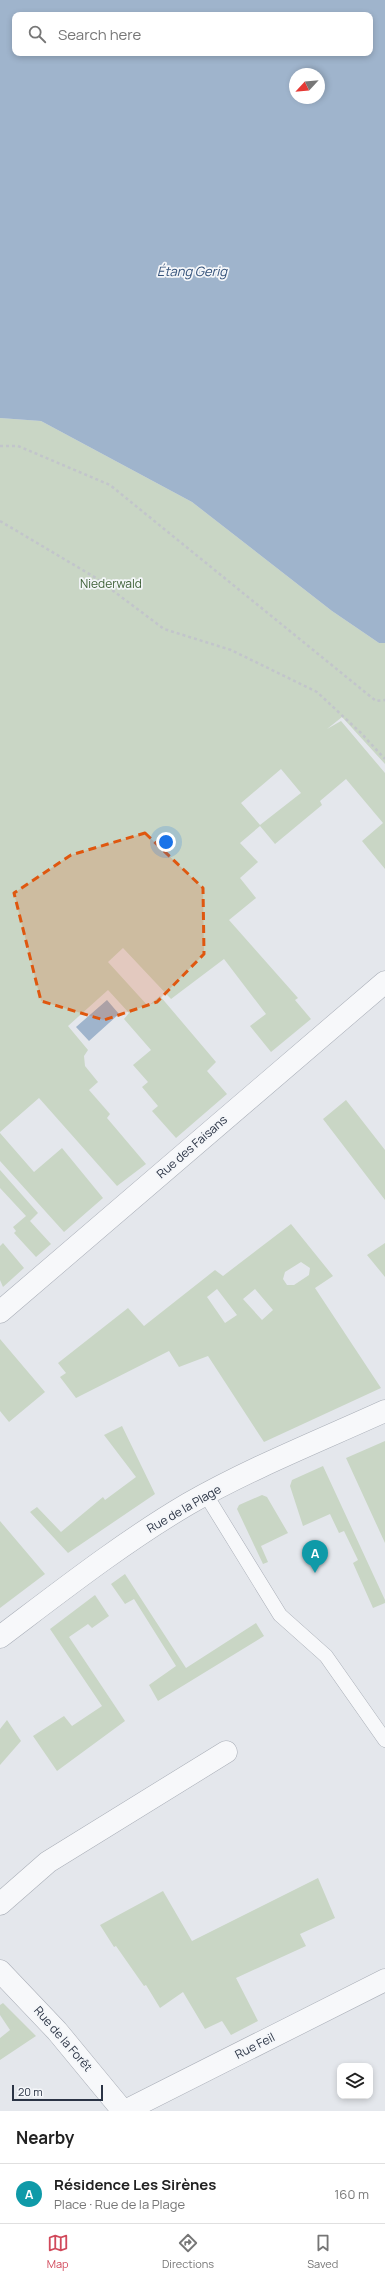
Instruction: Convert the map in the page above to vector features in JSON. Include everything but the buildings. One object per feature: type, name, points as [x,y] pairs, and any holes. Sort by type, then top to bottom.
[{"type":"street","name":"Rue des Faisans","points":[[0,1312],[385,982]]},
{"type":"street","name":"Rue de la Plage","points":[[0,1637],[128,1542],[206,1495],[266,1464],[385,1411]]},
{"type":"street","points":[[0,1904],[48,1862],[226,1752]]},
{"type":"street","name":"Rue de la Forêt","points":[[0,1971],[62,2037],[124,2111]]},
{"type":"street","name":"Rue Feil","points":[[124,2111],[385,1980]]},
{"type":"lane","points":[[206,1495],[280,1615],[326,1656],[385,1740]]},
{"type":"path","points":[[0,446],[18,446],[110,484],[376,701],[385,700]]},
{"type":"path","points":[[0,522],[96,578],[164,629],[231,650],[317,692],[361,733],[385,759]]},
{"type":"highlighted area","points":[[145,833],[203,888],[204,954],[157,1002],[104,1020],[41,1001],[14,893],[71,855]]},
{"type":"green space","name":"Niederwald","points":[[0,418],[41,421],[192,502],[332,611],[379,643],[385,643],[385,764],[342,717],[327,729],[341,721],[385,773],[385,869],[362,841],[383,823],[346,779],[320,801],[322,805],[275,844],[260,826],[240,843],[258,862],[240,878],[256,898],[229,920],[298,998],[295,1000],[311,1019],[271,1052],[250,1026],[266,1014],[224,959],[171,999],[123,948],[108,962],[148,1006],[160,996],[216,1062],[207,1071],[227,1094],[176,1138],[152,1111],[158,1106],[142,1087],[148,1082],[133,1065],[151,1050],[124,1019],[129,1013],[108,990],[68,1026],[88,1050],[84,1056],[85,1066],[98,1082],[89,1090],[110,1114],[107,1118],[146,1164],[117,1186],[39,1098],[0,1132]],"holes":[[[281,769],[301,793],[260,825],[241,803]]]},
{"type":"green space","points":[[346,1100],[385,1150],[385,1200],[323,1119]]},
{"type":"green space","points":[[0,1133],[34,1172],[62,1148],[103,1198],[64,1232],[0,1161]]},
{"type":"green space","points":[[0,1170],[38,1213],[30,1221],[51,1244],[36,1257],[14,1233],[16,1231],[13,1227],[26,1216],[0,1188]]},
{"type":"green space","points":[[291,1224],[333,1276],[315,1288],[381,1388],[264,1442],[208,1356],[179,1367],[169,1351],[76,1398],[60,1377],[66,1373],[58,1363],[128,1308],[144,1326],[215,1270],[223,1276]],"holes":[[[301,1262],[310,1268],[309,1275],[294,1285],[287,1285],[283,1279],[285,1272]],[[217,1289],[237,1315],[225,1323],[207,1297]],[[255,1289],[273,1310],[262,1320],[243,1299]]]},
{"type":"green space","points":[[3,1243],[24,1268],[3,1287],[0,1280],[0,1246]]},
{"type":"green space","points":[[385,1243],[385,1277],[367,1255]]},
{"type":"green space","points":[[0,1339],[45,1392],[9,1422],[0,1411]]},
{"type":"green space","points":[[122,1426],[155,1494],[68,1553],[30,1512],[37,1507],[61,1532],[103,1497],[105,1500],[136,1477],[104,1435]]},
{"type":"green space","points":[[385,1441],[385,1543],[346,1458]]},
{"type":"green space","points":[[323,1466],[385,1600],[385,1603],[373,1608],[353,1563],[358,1560],[344,1531],[339,1533],[330,1514],[303,1526],[290,1486],[292,1480]]},
{"type":"green space","points":[[262,1495],[267,1497],[288,1533],[261,1546],[268,1562],[263,1564],[237,1509],[239,1505]]},
{"type":"green space","points":[[0,1521],[45,1574],[0,1608]]},
{"type":"green space","points":[[125,1574],[186,1668],[256,1623],[264,1636],[158,1701],[149,1685],[176,1666],[134,1599],[125,1604],[111,1584]]},
{"type":"green space","points":[[95,1595],[109,1616],[92,1628],[88,1624],[69,1637],[125,1721],[57,1771],[33,1736],[64,1716],[72,1726],[102,1706],[50,1629]]},
{"type":"green space","points":[[7,1720],[21,1741],[0,1765],[0,1729]]},
{"type":"green space","points":[[318,1878],[335,1918],[300,1934],[306,1946],[236,1978],[258,2021],[231,2035],[222,2021],[205,2029],[183,1992],[160,2008],[146,1985],[144,1986],[116,1946],[114,1947],[100,1925],[163,1891],[192,1941]]},
{"type":"green space","points":[[3,2003],[36,2036],[0,2060],[0,2038],[10,2030],[0,2015],[0,2005]]},
{"type":"water","name":"Étang Gerig","points":[[0,0],[385,0],[385,643],[379,643],[332,611],[192,502],[41,421],[0,418]]},
{"type":"water","points":[[107,1000],[119,1014],[89,1041],[76,1027]]},
{"type":"place","name":"Résidence Les Sirènes","points":[[315,1573]]}]
